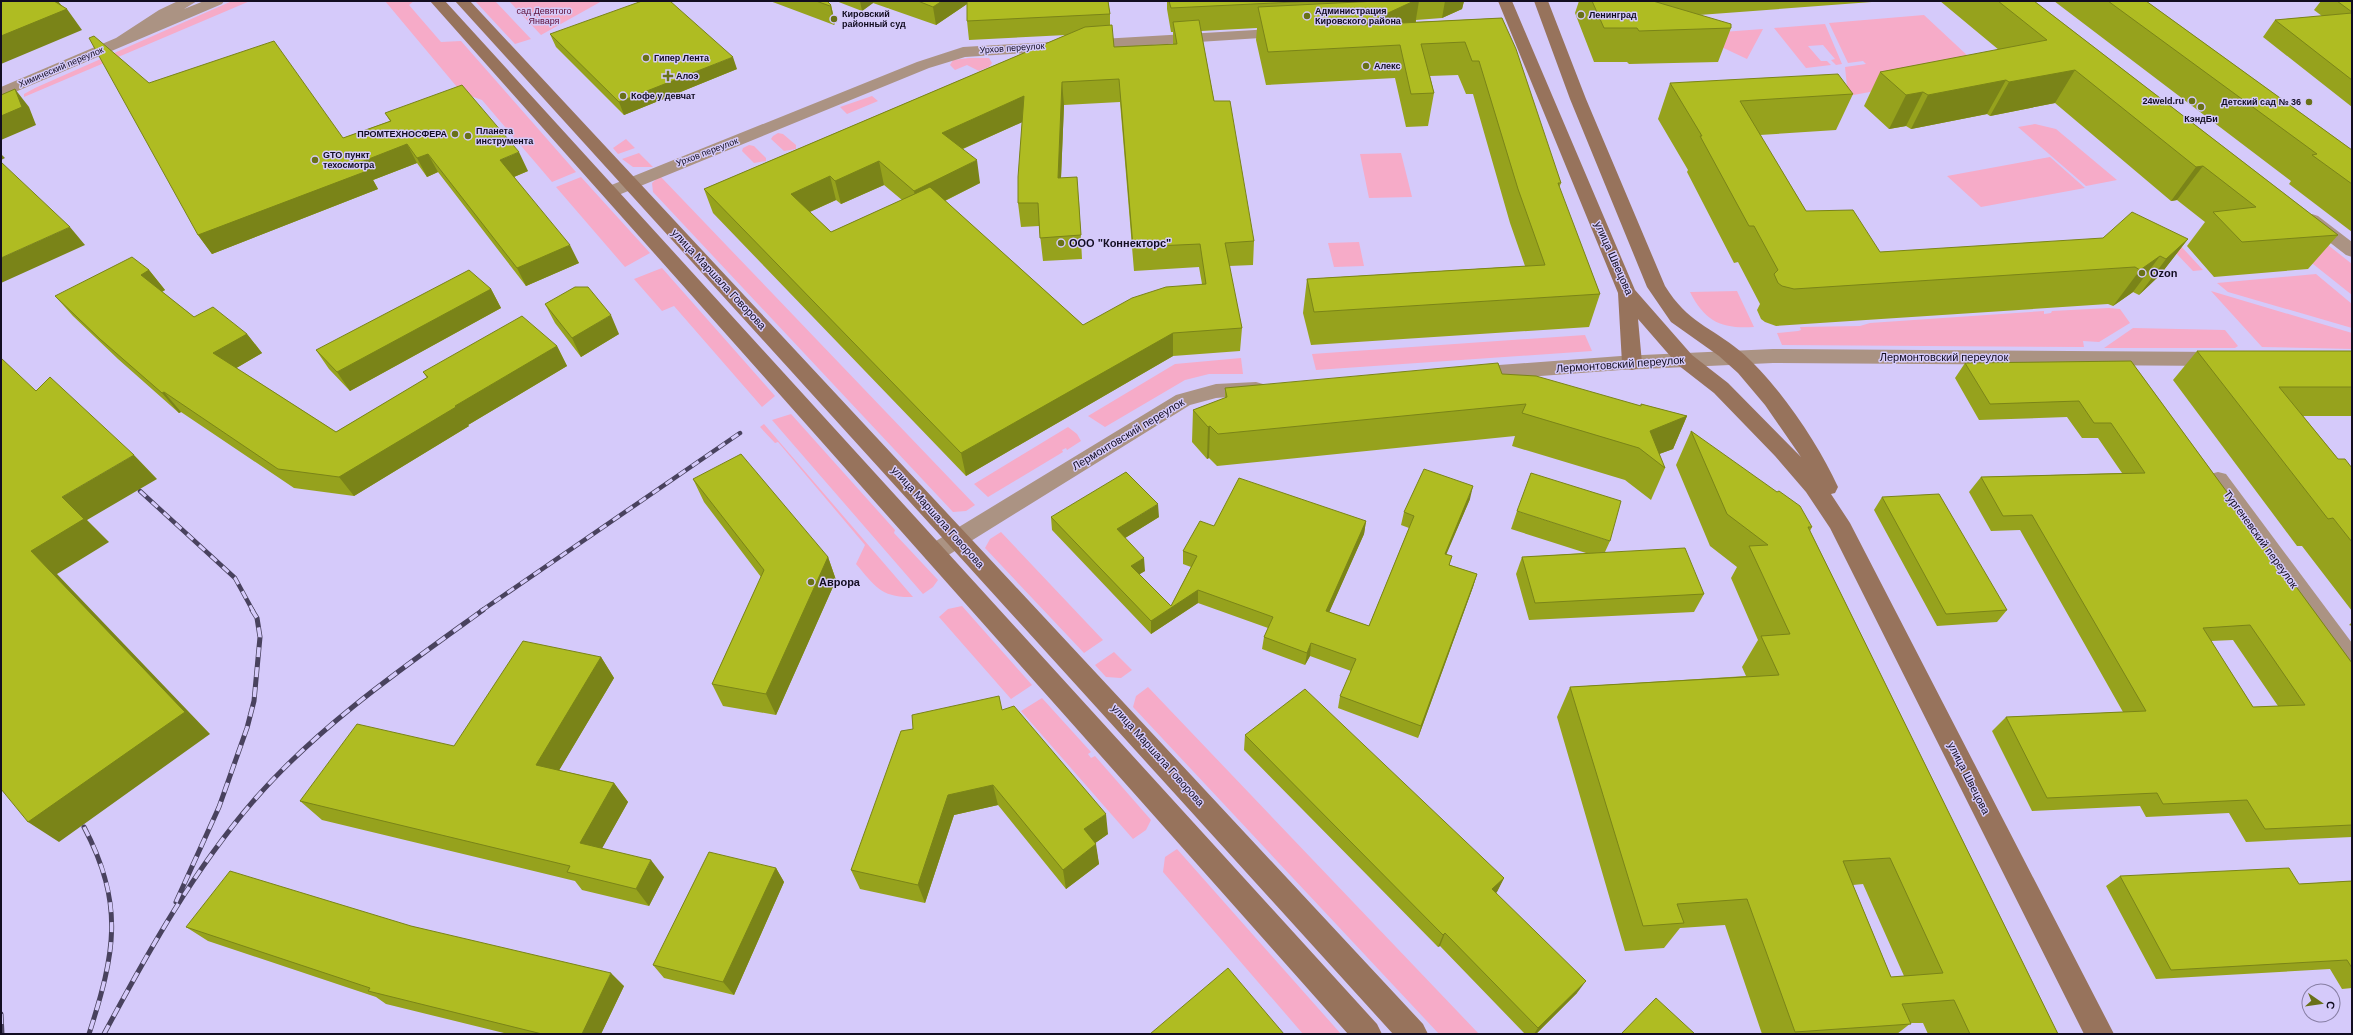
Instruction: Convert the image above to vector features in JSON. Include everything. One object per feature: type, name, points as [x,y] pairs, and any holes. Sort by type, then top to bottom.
[{"type":"street","name":"Химический переулок","points":[[121,41],[164,13],[190,1]]},
{"type":"street","name":"Химический переулок","points":[[1,93],[217,1]]},
{"type":"street","name":"улица Маршала Говорова","points":[[437,1],[958,538],[1414,1034]]},
{"type":"street","name":"улица Маршала Говорова","points":[[462,1],[620,188],[934,553],[1367,1034]]},
{"type":"street","name":"улица Швецова","points":[[1505,1],[1505,22],[1627,293],[1685,360],[1721,388],[1782,450],[1814,486],[1839,523],[2099,1034]]},
{"type":"street","name":"улица Швецова","points":[[1540,1],[1578,99],[1656,287],[1670,310],[1689,326],[1734,357],[1756,382],[1801,440],[1826,484],[1839,523]]},
{"type":"street","name":"Урхов переулок","points":[[620,188],[923,65],[964,52],[1300,32]]},
{"type":"street","points":[[2300,211],[2352,251]]},
{"type":"street","points":[[1627,293],[1632,363]]},
{"type":"street","name":"Лермонтовский переулок","points":[[1456,375],[1734,357],[2238,359]]},
{"type":"street","points":[[2129,359],[2143,378]]},
{"type":"street","name":"Лермонтовский переулок","points":[[934,553],[1183,400],[1216,391],[1278,387]]},
{"type":"street","name":"Тургеневский переулок","points":[[2208,466],[2352,661]]},
{"type":"green space","points":[[232,1],[250,1],[24,97],[24,94],[35,88]]},
{"type":"green space","points":[[385,1],[414,1],[409,5],[441,42],[461,41],[576,172],[552,182],[482,100],[462,93]]},
{"type":"green space","points":[[475,1],[495,1],[531,39],[515,44]]},
{"type":"green space","name":"сад Девятого Января","points":[[509,1],[602,1],[541,35]]},
{"type":"green space","points":[[1924,15],[1984,71],[1848,96],[1845,67],[1866,64],[1863,61],[1848,63],[1829,23]]},
{"type":"green space","points":[[1825,24],[1842,64],[1836,65],[1831,60],[1835,59],[1823,45],[1808,46],[1821,61],[1827,61],[1831,65],[1806,68],[1774,28]]},
{"type":"green space","points":[[1763,29],[1747,59],[1713,43],[1709,33]]},
{"type":"green space","points":[[989,58],[992,63],[989,67],[979,71],[967,65],[955,70],[950,65],[953,60]]},
{"type":"green space","points":[[872,96],[878,101],[847,114],[840,107]]},
{"type":"green space","points":[[2035,124],[2056,129],[2117,180],[2086,186],[2018,127]]},
{"type":"green space","points":[[778,133],[783,134],[796,145],[796,149],[784,151],[771,139]]},
{"type":"green space","points":[[626,139],[635,148],[618,154],[613,148]]},
{"type":"green space","points":[[749,145],[754,146],[766,158],[766,161],[754,163],[742,151],[743,148]]},
{"type":"green space","points":[[639,153],[653,167],[633,167],[622,159]]},
{"type":"green space","points":[[1401,153],[1412,197],[1369,198],[1360,154]]},
{"type":"green space","points":[[2050,157],[2085,188],[1981,207],[1947,176]]},
{"type":"green space","points":[[660,176],[975,505],[966,511],[953,512],[653,192],[652,183]]},
{"type":"green space","points":[[581,177],[650,253],[625,267],[556,187]]},
{"type":"green space","points":[[2309,230],[2352,264],[2352,295],[2303,256]]},
{"type":"green space","points":[[1359,242],[1364,266],[1334,267],[1328,243]]},
{"type":"green space","points":[[2179,244],[2203,270],[2193,271],[2174,251]]},
{"type":"green space","points":[[662,268],[775,396],[762,407],[674,306],[662,311],[634,279]]},
{"type":"green space","points":[[2316,274],[2352,304],[2352,328],[2228,292],[2217,283]]},
{"type":"green space","points":[[1737,291],[1754,327],[1733,327],[1716,322],[1708,317],[1690,292]]},
{"type":"green space","points":[[2211,291],[2352,333],[2352,349],[2262,347]]},
{"type":"green space","points":[[2109,308],[2120,309],[2130,323],[2099,342],[2083,341],[2084,347],[1782,345],[1777,333],[1798,331],[1801,330],[1800,327],[1860,326],[1870,323],[2044,311],[2044,314],[2051,313],[2052,311]]},
{"type":"green space","points":[[2133,328],[2225,330],[2238,346],[2235,348],[2104,348]]},
{"type":"green space","points":[[1585,335],[1592,351],[1316,370],[1312,354]]},
{"type":"green space","points":[[1241,358],[1243,374],[1209,374],[1185,380],[1105,427],[1088,416],[1175,364]]},
{"type":"green space","points":[[791,414],[895,530],[894,533],[938,580],[933,587],[923,594],[772,420]]},
{"type":"green space","points":[[764,424],[913,597],[902,597],[886,593],[868,579],[856,564],[865,545],[778,442],[775,443],[760,427]]},
{"type":"green space","points":[[1068,427],[1077,434],[1081,441],[1067,450],[1066,448],[1062,450],[1063,452],[988,497],[974,484]]},
{"type":"green space","points":[[1001,532],[1103,640],[1084,653],[985,548],[990,539]]},
{"type":"green space","points":[[962,606],[1032,685],[1011,699],[939,617],[948,609]]},
{"type":"green space","points":[[1114,652],[1132,670],[1121,678],[1106,677],[1095,665]]},
{"type":"green space","points":[[1148,687],[1479,1034],[1439,1034],[1133,707],[1136,696]]},
{"type":"green space","points":[[1042,698],[1091,752],[1088,754],[1091,758],[1095,756],[1151,820],[1146,830],[1133,839],[1021,711]]},
{"type":"green space","points":[[1177,849],[1341,1034],[1303,1034],[1163,872],[1165,857]]},
{"type":"building","points":[[1,1],[54,1],[67,9],[1,36]]},
{"type":"building","name":"Гипер Лента","points":[[642,1],[670,1],[733,57],[619,102],[550,34]]},
{"type":"building","points":[[816,1],[827,1],[831,5],[830,6]]},
{"type":"building","points":[[918,1],[942,1],[933,7]]},
{"type":"building","points":[[967,1],[1108,1],[1110,14],[967,21]]},
{"type":"building","points":[[1169,1],[1315,1],[1171,8]]},
{"type":"building","points":[[1377,1],[1414,1],[1362,25],[1502,18],[1516,49],[1561,183],[1558,183],[1600,294],[1314,312],[1307,279],[1545,265],[1518,189],[1479,61],[1472,61],[1465,42],[1421,44],[1434,93],[1411,94],[1400,45],[1268,52],[1258,7]]},
{"type":"building","points":[[1592,1],[1653,1],[1731,24],[1731,28],[1639,31],[1637,28],[1604,28]]},
{"type":"building","points":[[1998,1],[2034,1],[2338,235],[2242,242],[2213,212],[2256,207],[2203,166],[2196,167],[2075,70],[2009,82],[2006,80],[1928,95],[1923,92],[1906,95],[1880,72],[2047,40]]},
{"type":"building","points":[[2108,1],[2146,1],[2352,150],[2352,184],[2312,155],[2317,154]]},
{"type":"building","points":[[2337,1],[2352,1],[2352,12]]},
{"type":"building","points":[[2352,13],[2352,80],[2275,20]]},
{"type":"building","points":[[1199,20],[1214,101],[1230,101],[1254,241],[1225,243],[1242,328],[1173,333],[961,453],[704,189],[1085,27],[1112,25],[1114,47],[1177,44],[1173,22]],"holes":[[[1119,79],[1133,247],[1200,244],[1206,284],[1166,287],[1132,298],[1083,325],[930,187],[831,232],[791,194],[830,176],[835,181],[879,161],[914,191],[977,160],[942,133],[1024,96],[1018,177],[1018,203],[1038,203],[1040,238],[1081,235],[1077,177],[1058,178],[1062,82]]]},
{"type":"building","points":[[94,36],[149,83],[274,41],[343,138],[391,121],[385,113],[462,85],[519,152],[500,160],[570,245],[517,268],[428,154],[417,158],[407,144],[361,162],[367,171],[198,235],[89,38]]},
{"type":"building","points":[[1838,74],[1853,94],[1740,101],[1806,211],[1853,210],[1880,252],[2103,238],[2132,212],[2188,239],[2166,259],[2160,256],[2140,270],[2135,267],[1794,289],[1782,286],[1778,283],[1774,274],[1778,270],[1754,226],[1749,226],[1700,136],[1702,136],[1670,83]]},
{"type":"building","points":[[15,89],[22,107],[1,116],[1,95]]},
{"type":"building","points":[[1,162],[70,227],[1,258]]},
{"type":"building","points":[[132,257],[149,270],[141,275],[194,317],[213,307],[247,334],[213,353],[336,432],[428,377],[423,372],[522,316],[557,346],[339,477],[278,469],[164,392],[162,393],[100,339],[55,296]]},
{"type":"building","points":[[469,270],[491,289],[337,372],[316,350]]},
{"type":"building","points":[[575,287],[588,287],[611,315],[572,338],[545,304]]},
{"type":"building","points":[[2197,351],[2352,351],[2352,387],[2279,387],[2338,459],[2345,459],[2352,468],[2352,542],[2333,518],[2328,519]]},
{"type":"building","points":[[1,358],[36,391],[50,377],[134,455],[62,497],[84,519],[31,551],[185,712],[28,822],[1,789]]},
{"type":"building","points":[[2131,361],[2352,663],[2352,825],[2265,829],[2247,800],[2163,804],[2157,793],[2047,798],[2006,717],[2146,711],[2032,515],[2003,516],[1981,477],[2145,473],[2111,423],[2094,423],[2079,401],[1990,404],[1965,363]],"holes":[[[2250,625],[2305,705],[2253,707],[2203,628]]]},
{"type":"building","points":[[1498,363],[1502,374],[1536,376],[1641,406],[1641,404],[1687,416],[1650,431],[1665,468],[1639,448],[1522,413],[1526,404],[1218,434],[1210,426],[1208,427],[1193,410],[1227,397],[1225,388]]},
{"type":"building","points":[[1691,431],[1777,492],[1779,491],[1800,506],[1812,527],[1808,527],[2058,1034],[1970,1034],[1954,1000],[1902,1004],[1911,1024],[1795,1032],[1747,899],[1677,904],[1684,923],[1643,926],[1570,687],[1779,675],[1761,636],[1790,634],[1749,546],[1768,545],[1727,514]],"holes":[[[1890,858],[1943,973],[1891,977],[1843,861]]]},
{"type":"building","points":[[741,454],[828,557],[766,694],[712,684],[764,570],[693,479]]},
{"type":"building","points":[[1424,469],[1473,486],[1445,554],[1452,556],[1449,565],[1477,574],[1421,726],[1340,696],[1356,659],[1311,643],[1307,653],[1264,637],[1273,617],[1198,590],[1151,621],[1051,517],[1126,472],[1158,504],[1117,529],[1144,558],[1131,566],[1171,606],[1197,556],[1183,551],[1200,521],[1214,526],[1239,478],[1366,521],[1326,611],[1369,626],[1414,516],[1404,512]]},
{"type":"building","points":[[1531,473],[1621,501],[1610,541],[1517,511]]},
{"type":"building","points":[[1939,494],[2007,610],[1946,614],[1882,497]]},
{"type":"building","points":[[1685,548],[1704,594],[1535,603],[1522,557]]},
{"type":"building","points":[[523,641],[601,657],[536,765],[614,783],[580,843],[651,860],[636,889],[567,872],[570,866],[300,801],[357,724],[454,746]]},
{"type":"building","points":[[1305,689],[1504,878],[1492,889],[1586,981],[1538,1028],[1445,933],[1443,935],[1245,735]]},
{"type":"building","points":[[999,696],[1002,710],[1014,706],[1106,814],[1084,829],[1096,844],[1063,870],[993,785],[948,795],[918,885],[851,870],[901,731],[913,729],[912,715]]},
{"type":"building","points":[[709,852],[776,868],[723,982],[653,965]]},
{"type":"building","points":[[2289,868],[2299,884],[2352,881],[2352,968],[2347,960],[2171,970],[2120,876]]},
{"type":"building","points":[[230,871],[411,926],[611,973],[582,1034],[542,1034],[368,991],[370,988],[186,927]]},
{"type":"building","points":[[1228,968],[1284,1034],[1150,1034]]},
{"type":"building","points":[[1656,998],[1695,1034],[1621,1034]]},
{"type":"railway","points":[[481,611],[740,433]]},
{"type":"railway","points":[[140,491],[235,578],[253,611]]},
{"type":"railway","points":[[176,902],[219,807],[247,728],[254,701],[260,637],[257,618],[252,610]]},
{"type":"railway","points":[[104,1034],[155,942],[192,882],[233,825],[256,798],[281,771],[335,721],[393,675],[483,610]]},
{"type":"railway","points":[[84,827],[97,855],[106,881],[112,929],[110,953],[105,978],[89,1034]]},
{"type":"railway","points":[[1,1014],[2,1034]]},
{"type":"place","name":"Ленинград","points":[[1581,15]]},
{"type":"place","name":"Администрация Кировского района","points":[[1307,16]]},
{"type":"place","name":"Кировский районный суд","points":[[834,19]]},
{"type":"place","name":"Гипер Лента","points":[[646,58]]},
{"type":"place","name":"Алекс","points":[[1366,66]]},
{"type":"place","name":"Алоэ","points":[[668,76]]},
{"type":"place","name":"Кофе у девчат","points":[[623,96]]},
{"type":"place","name":"24weld.ru","points":[[2192,101]]},
{"type":"place","name":"Детский сад № 36","points":[[2309,102]]},
{"type":"place","name":"КэндБи","points":[[2201,107]]},
{"type":"place","name":"ПРОМТЕХНОСФЕРА","points":[[455,134]]},
{"type":"place","name":"Планета инструмента","points":[[468,136]]},
{"type":"place","name":"GTO пункт техосмотра","points":[[315,160]]},
{"type":"place","name":"ООО \"Коннекторс\"","points":[[1061,243]]},
{"type":"place","name":"Ozon","points":[[2142,273]]},
{"type":"place","name":"Аврора","points":[[811,582]]}]
